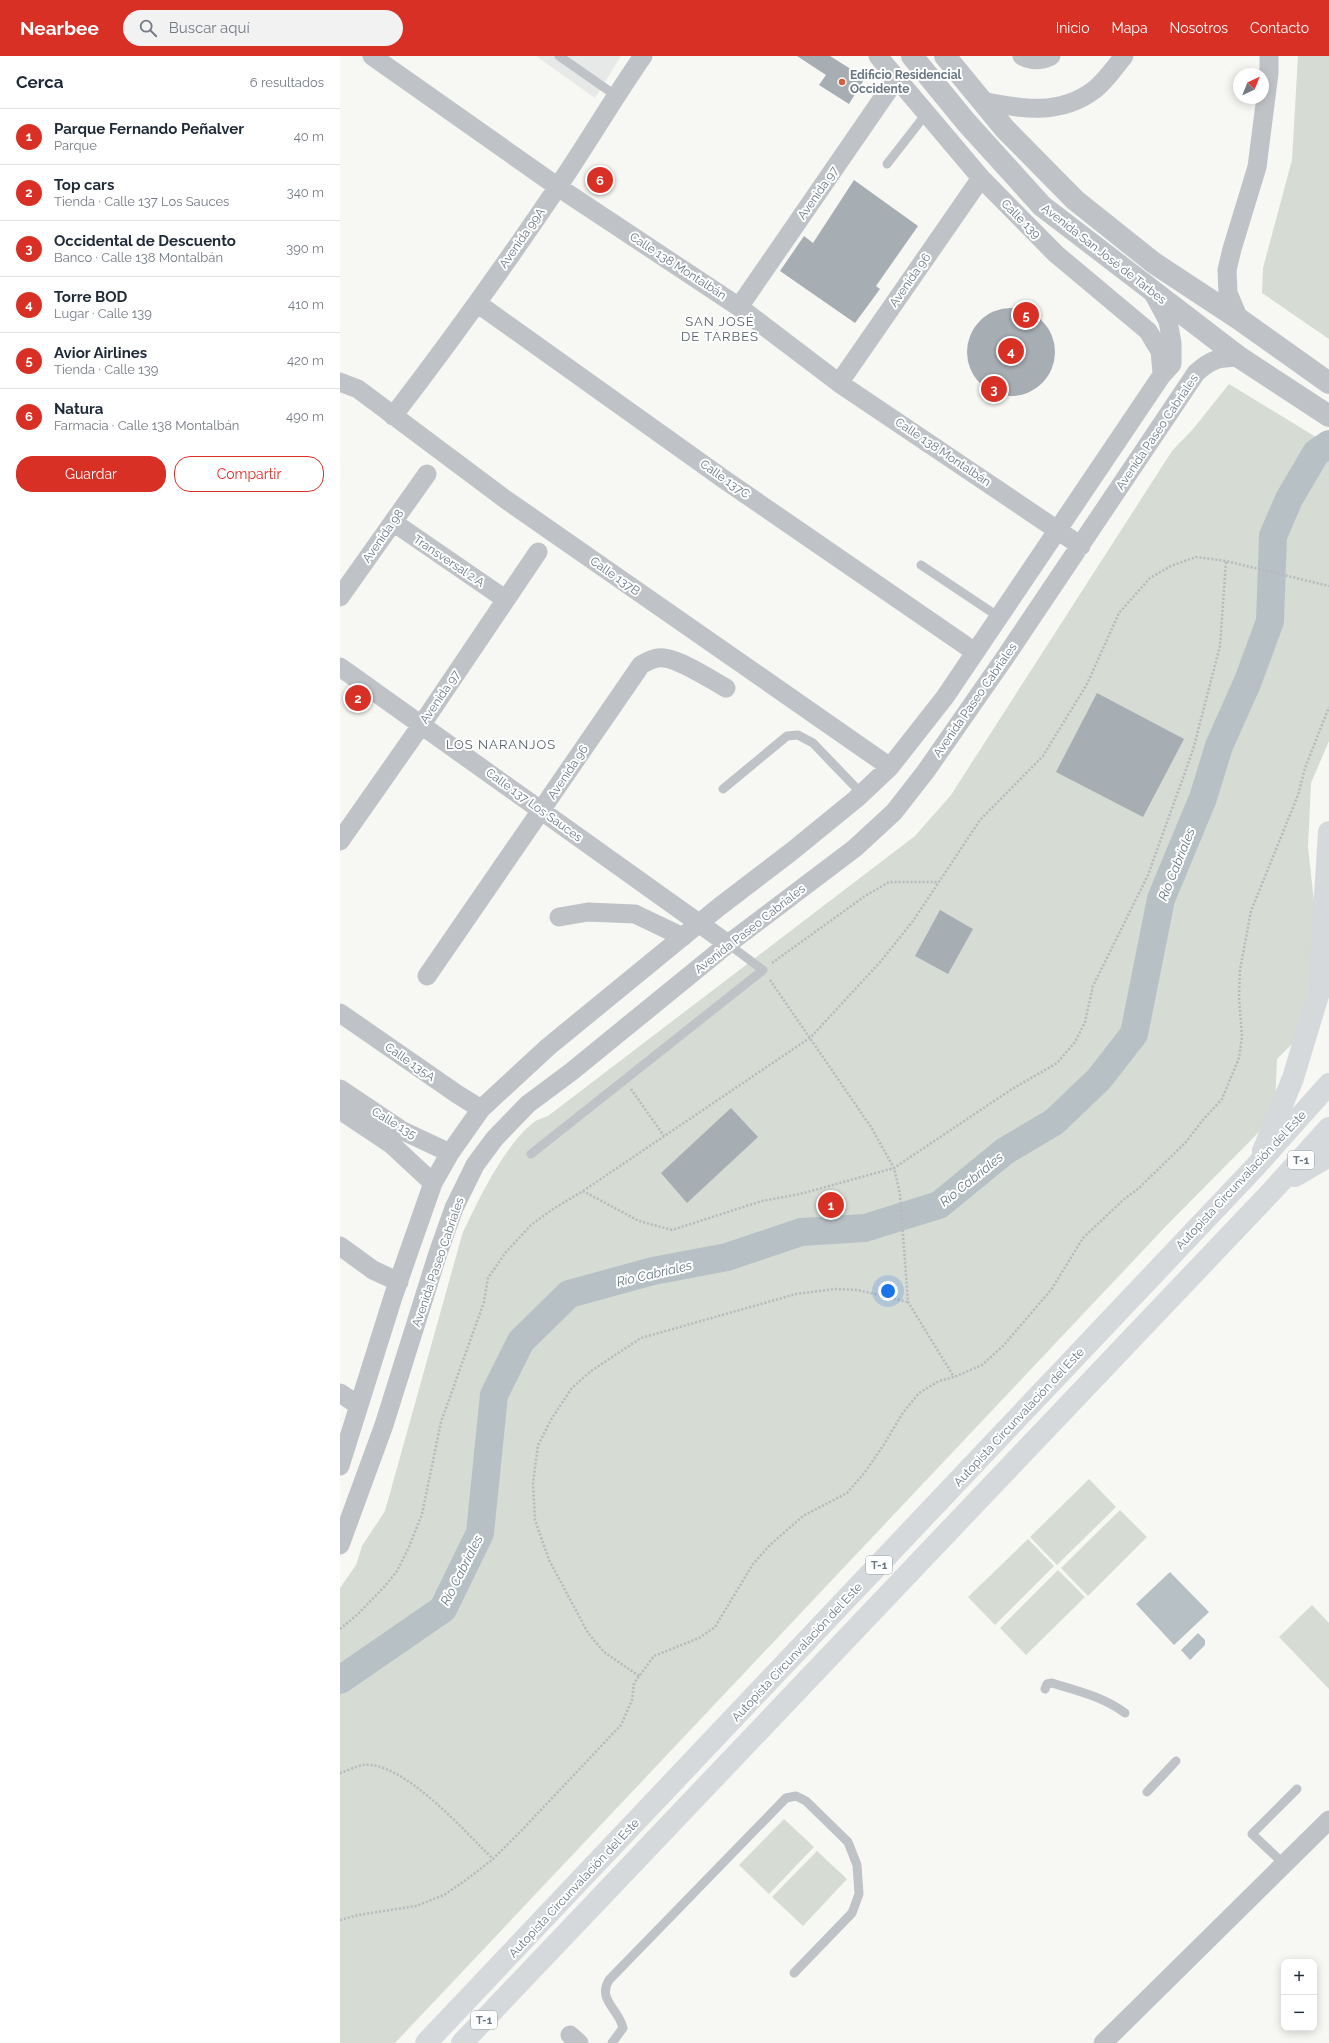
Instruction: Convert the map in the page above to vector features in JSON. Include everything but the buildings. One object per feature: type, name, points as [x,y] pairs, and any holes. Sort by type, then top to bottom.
[{"type":"highway","points":[[1256,1166],[1293,1078],[1319,992],[1329,832]]},
{"type":"highway","name":"Autopista Circunvalación del Este","points":[[426,2043],[1256,1166],[1329,1084]]},
{"type":"highway","name":"Autopista Circunvalación del Este","points":[[462,2043],[1272,1191],[1329,1128]]},
{"type":"highway","points":[[1272,1191],[1329,1156]]},
{"type":"street","name":"Calle 138 Montalbán","points":[[372,56],[558,187],[739,307],[839,383],[1058,529],[1081,546]]},
{"type":"street","name":"Avenida 99A","points":[[393,416],[477,303],[558,187],[615,95],[644,56]]},
{"type":"street","name":"Calle 139","points":[[878,56],[896,80],[981,178],[1056,254],[1148,331],[1160,351],[1162,375]]},
{"type":"street","name":"Avenida San José de Tarbes","points":[[912,56],[966,122],[1042,206],[1239,358],[1329,416]]},
{"type":"street","name":"Avenida San José de Tarbes","points":[[945,56],[1005,129],[1075,200],[1154,263],[1238,319],[1329,383]]},
{"type":"street","points":[[1022,56],[1031,61],[1045,59],[1051,56]]},
{"type":"street","points":[[982,101],[1018,109],[1044,108],[1071,104],[1094,90],[1124,56]]},
{"type":"street","points":[[1238,319],[1228,293],[1227,270],[1257,167],[1269,73],[1269,56]]},
{"type":"street","name":"Avenida 97","points":[[739,307],[896,80]]},
{"type":"street","name":"Avenida 96","points":[[839,383],[981,178]]},
{"type":"street","points":[[340,1466],[346,1425],[358,1405],[433,1183],[450,1153],[481,1109],[548,1047],[700,923],[791,852],[890,767],[945,697],[1162,375],[1172,364],[1172,343],[1168,321],[1153,292]]},
{"type":"street","name":"Calle 137C","points":[[477,303],[725,480],[975,652]]},
{"type":"street","name":"Avenida Paseo Cabriales","points":[[340,1545],[384,1426],[454,1208],[475,1165],[495,1138],[528,1104],[571,1072],[728,944],[855,848],[894,812],[926,771],[1081,546],[1196,373],[1208,362],[1220,358],[1239,358]]},
{"type":"street","name":"Calle 137B","points":[[342,382],[358,390],[505,499],[890,767]]},
{"type":"street","name":"Avenida 98","points":[[340,597],[427,474]]},
{"type":"street","name":"Transversal 2 A","points":[[393,522],[505,599]]},
{"type":"street","name":"Avenida 97","points":[[340,841],[422,724],[538,552]]},
{"type":"street","name":"Avenida 96","points":[[427,976],[641,666],[651,659],[665,658],[680,663],[726,688]]},
{"type":"street","name":"Calle 137 Los Sauces","points":[[340,667],[422,724],[728,944]]},
{"type":"street","points":[[559,917],[588,912],[634,914],[683,937]]},
{"type":"street","name":"Calle 135A","points":[[340,1013],[481,1109]]},
{"type":"street","name":"Calle 135","points":[[340,1089],[401,1130],[450,1153]]},
{"type":"street","name":"Calle 135","points":[[340,1110],[391,1144],[433,1183]]},
{"type":"street","points":[[340,1246],[373,1270],[399,1282]]},
{"type":"street","points":[[340,1393],[358,1405]]},
{"type":"street","points":[[1103,2043],[1329,1820]]},
{"type":"lane","points":[[559,56],[615,95]]},
{"type":"lane","points":[[887,164],[926,114]]},
{"type":"lane","points":[[921,565],[999,617]]},
{"type":"lane","points":[[723,789],[787,736],[798,735],[813,743],[861,793]]},
{"type":"lane","points":[[531,1154],[763,970],[728,944]]},
{"type":"lane","points":[[1045,1689],[1047,1684],[1052,1683],[1102,1699],[1115,1705],[1126,1713]]},
{"type":"lane","points":[[1147,1792],[1176,1761]]},
{"type":"lane","points":[[1284,1864],[1252,1834],[1298,1790]]},
{"type":"lane","points":[[612,2043],[623,2028],[622,2022],[605,1996],[604,1987],[609,1980],[786,1798],[796,1796],[806,1801],[848,1842],[857,1866],[859,1894],[852,1913],[794,1973]]},
{"type":"path","points":[[340,1629],[357,1615],[385,1586],[397,1571],[409,1547],[422,1514],[441,1422],[484,1302],[488,1278],[506,1252],[531,1225],[583,1192],[811,1037],[912,922],[980,820],[1043,756],[1088,684],[1119,613],[1150,578],[1171,566],[1196,557],[1226,562],[1329,586]]},
{"type":"path","points":[[583,1192],[639,1222],[672,1230],[762,1201],[800,1194],[894,1168],[1012,1090],[1057,1063],[1075,1042],[1085,1022],[1093,986],[1148,875],[1193,750],[1220,646],[1226,562]]},
{"type":"path","points":[[340,1920],[358,1915],[416,1906],[444,1895],[493,1859],[621,1725],[632,1700],[634,1683],[654,1656],[699,1638],[715,1627],[749,1569],[770,1545],[803,1516],[847,1493],[865,1472],[885,1444],[902,1414],[919,1393],[939,1381],[954,1378],[982,1365],[1003,1346],[1051,1290],[1083,1238],[1123,1200],[1139,1188],[1186,1142],[1202,1121],[1222,1099],[1240,1058],[1242,1037],[1239,997],[1240,970],[1251,911],[1298,795],[1305,768],[1329,707]]},
{"type":"path","points":[[938,882],[889,882],[865,896],[763,970],[811,1037],[871,1127],[894,1168],[900,1194],[908,1302],[954,1378]]},
{"type":"path","points":[[624,1080],[664,1136]]},
{"type":"path","points":[[639,1676],[604,1652],[588,1633],[549,1560],[534,1520],[533,1483],[538,1445],[552,1418],[572,1388],[591,1371],[641,1338],[796,1294],[834,1289],[858,1290],[908,1302]]},
{"type":"path","points":[[340,1773],[364,1765],[390,1770],[416,1785],[493,1859]]},
{"type":"shaded area","points":[[536,56],[621,56],[595,98]]},
{"type":"shaded area","points":[[1298,56],[1329,56],[1329,339],[1262,293],[1263,268],[1292,160]]},
{"type":"shaded area","points":[[1229,384],[1329,445],[1329,741],[1311,783],[1308,847],[1316,920],[1308,993],[1298,1038],[1277,1059],[1275,1109],[1257,1134],[1168,1224],[395,2043],[340,2043],[340,1588],[356,1565],[362,1546],[385,1511],[462,1235],[493,1174],[513,1144],[534,1122],[548,1116],[915,836],[951,795],[1172,451],[1193,429]]},
{"type":"shaded area","points":[[1089,1479],[1116,1507],[1057,1565],[1030,1537]]},
{"type":"shaded area","points":[[1120,1510],[1147,1537],[1088,1596],[1061,1568]]},
{"type":"shaded area","points":[[1028,1539],[1054,1566],[995,1625],[968,1597]]},
{"type":"shaded area","points":[[1058,1570],[1085,1597],[1026,1655],[1000,1628]]},
{"type":"shaded area","points":[[1170,1572],[1209,1612],[1174,1645],[1136,1604]]},
{"type":"shaded area","points":[[1312,1605],[1329,1623],[1329,1689],[1279,1637]]},
{"type":"shaded area","points":[[1198,1633],[1205,1640],[1205,1645],[1190,1660],[1181,1650]]},
{"type":"shaded area","points":[[784,1819],[814,1847],[769,1894],[739,1865]]},
{"type":"shaded area","points":[[817,1851],[847,1879],[803,1926],[772,1897]]},
{"type":"waterway","name":"Río Cabriales","points":[[340,1680],[443,1609],[480,1533],[494,1395],[521,1341],[569,1294],[653,1271],[727,1257],[801,1232],[865,1228],[939,1205],[1005,1151],[1054,1122],[1099,1079],[1134,1034],[1161,899],[1203,798],[1219,746],[1248,681],[1270,621],[1273,536],[1289,499],[1316,453],[1329,444]]},
{"type":"place","name":"Edificio Residencial Occidente","points":[[842,82]]},
{"type":"place","name":"Natura","points":[[600,180]]},
{"type":"place","name":"Avior Airlines","points":[[1026,315]]},
{"type":"place","name":"Torre BOD","points":[[1011,351]]},
{"type":"place","name":"Occidental de Descuento","points":[[994,389]]},
{"type":"place","name":"Top cars","points":[[358,698]]},
{"type":"place","name":"Parque Fernando Peñalver","points":[[831,1205]]},
{"type":"district","name":"SAN JOSÉ DE TARBES","points":[[720,328]]},
{"type":"district","name":"LOS NARANJOS","points":[[501,744]]}]
